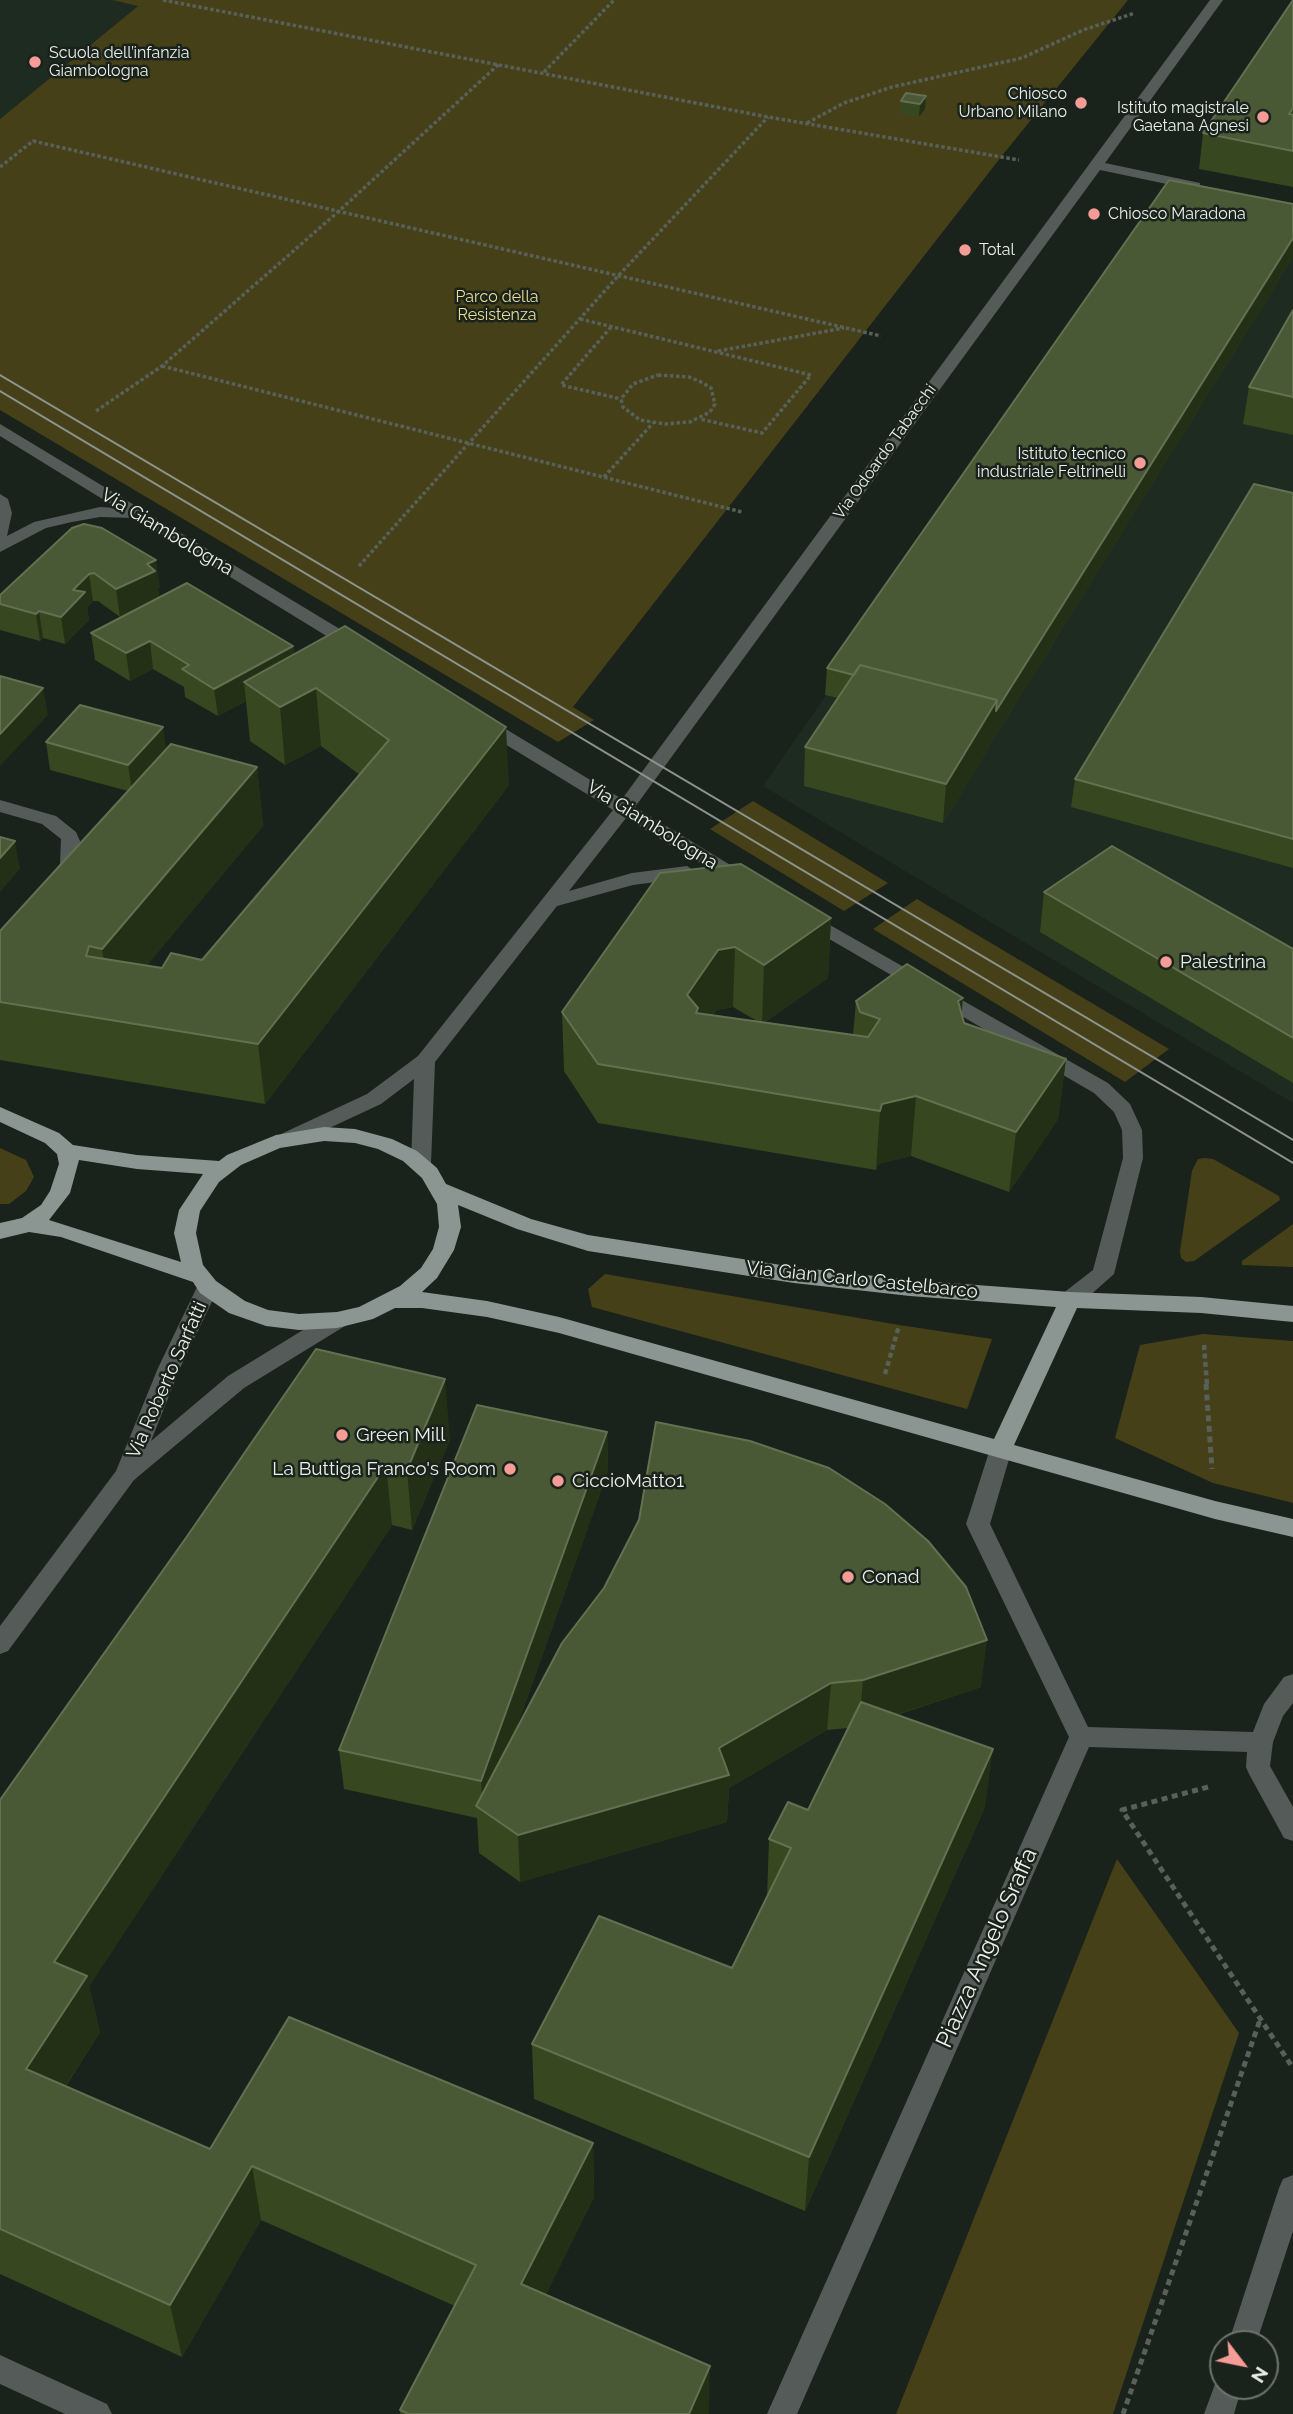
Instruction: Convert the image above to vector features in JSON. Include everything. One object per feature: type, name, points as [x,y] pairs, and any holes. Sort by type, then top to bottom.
[{"type":"main road","points":[[0,1114],[52,1138],[67,1151],[138,1161],[222,1168]]},
{"type":"main road","points":[[29,1224],[94,1239],[203,1282],[237,1307],[266,1318],[299,1322],[337,1320],[365,1313],[395,1300],[429,1273],[443,1250],[450,1227],[447,1204],[442,1190],[421,1164],[385,1144],[355,1136],[324,1134],[288,1139],[247,1153],[222,1168],[196,1199],[187,1221],[186,1245],[203,1282]]},
{"type":"main road","points":[[0,1231],[29,1224],[48,1210],[60,1193],[69,1164],[67,1151]]},
{"type":"main road","name":"Via Gian Carlo Castelbarco","points":[[442,1190],[524,1224],[588,1243],[794,1275],[910,1288],[1070,1300],[1201,1305],[1293,1314]]},
{"type":"main road","points":[[395,1300],[422,1300],[487,1309],[559,1325],[1215,1510],[1293,1528]]},
{"type":"main road","points":[[1001,1449],[1070,1300]]},
{"type":"street","name":"Via Odoardo Tabacchi","points":[[288,1139],[374,1098],[425,1061],[625,808],[1217,0]]},
{"type":"street","points":[[1095,166],[1205,188]]},
{"type":"street","name":"Via Giambologna","points":[[0,429],[374,657]]},
{"type":"street","points":[[0,439],[0,447]]},
{"type":"street","points":[[0,499],[4,513],[0,535]]},
{"type":"street","points":[[0,547],[40,525],[71,517],[100,512],[135,513]]},
{"type":"street","name":"Via Giambologna","points":[[470,715],[753,887],[707,872],[665,873],[632,878],[551,902]]},
{"type":"street","points":[[0,806],[46,819],[58,825],[69,836],[69,865],[43,895]]},
{"type":"street","points":[[794,911],[1101,1088],[1122,1109],[1132,1130],[1133,1158],[1102,1274],[1070,1300]]},
{"type":"street","points":[[421,1164],[425,1061]]},
{"type":"street","name":"Via Roberto Sarfatti","points":[[126,1474],[203,1282]]},
{"type":"street","name":"Via Roberto Sarfatti","points":[[0,1644],[126,1474],[236,1382],[337,1320]]},
{"type":"street","points":[[1001,1449],[978,1524],[1081,1737],[1261,1742]]},
{"type":"street","points":[[1293,1684],[1273,1711],[1261,1742],[1258,1767],[1293,1830]]},
{"type":"street","name":"Piazza Angelo Sraffa","points":[[782,2414],[1081,1737]]},
{"type":"street","points":[[1247,2330],[1293,2188]]},
{"type":"street","points":[[0,2369],[97,2414]]},
{"type":"path","points":[[163,0],[500,63],[768,117],[1019,160]]},
{"type":"path","points":[[544,72],[614,0]]},
{"type":"path","points":[[806,124],[844,103],[892,87],[1022,58],[1083,30],[1135,13]]},
{"type":"path","points":[[96,411],[162,366],[500,63]]},
{"type":"path","points":[[359,566],[619,275],[768,117]]},
{"type":"path","points":[[0,167],[33,141],[881,336]]},
{"type":"path","points":[[580,319],[811,375],[762,433],[700,419],[677,424],[653,423],[630,414],[623,407],[621,399]]},
{"type":"path","points":[[611,327],[561,385],[621,399]]},
{"type":"path","points":[[714,351],[848,328]]},
{"type":"path","points":[[162,366],[742,512]]},
{"type":"path","points":[[621,399],[633,384],[644,379],[658,376],[688,377],[710,388],[715,396],[715,404],[700,419]]},
{"type":"path","points":[[603,477],[653,423]]},
{"type":"path","points":[[882,1383],[899,1325]]},
{"type":"path","points":[[1203,1334],[1212,1470]]},
{"type":"path","points":[[1208,1787],[1122,1810],[1293,2068]]},
{"type":"path","points":[[1123,2414],[1260,2020]]},
{"type":"shaded area","name":"Scuola dell’infanzia Giambologna","points":[[0,0],[112,0],[139,5],[0,119]]},
{"type":"shaded area","name":"Istituto tecnico industriale Feltrinelli","points":[[1166,205],[1293,231],[1293,1103],[763,786]]},
{"type":"green space","name":"Parco della Resistenza","points":[[112,0],[1128,0],[1001,157],[573,707],[594,720],[558,742],[0,410],[0,119],[138,6]]},
{"type":"green space","points":[[753,801],[888,883],[844,911],[710,829]]},
{"type":"green space","points":[[917,899],[1169,1049],[1125,1082],[873,929]]},
{"type":"green space","points":[[0,1148],[26,1160],[34,1177],[26,1191],[9,1204],[0,1204]]},
{"type":"green space","points":[[1198,1159],[1213,1159],[1279,1196],[1280,1200],[1194,1261],[1186,1262],[1181,1258],[1180,1251],[1192,1171]]},
{"type":"green space","points":[[1293,1224],[1293,1267],[1242,1265],[1242,1261]]},
{"type":"green space","points":[[605,1274],[992,1339],[967,1409],[592,1307],[588,1289]]},
{"type":"green space","points":[[1203,1334],[1293,1341],[1293,1503],[1213,1483],[1115,1438],[1140,1345]]},
{"type":"green space","points":[[1117,1859],[1239,2033],[1113,2414],[896,2414]]},
{"type":"building","points":[[1293,0],[1293,108],[1289,114],[1293,115],[1293,151],[1203,133]]},
{"type":"building","points":[[906,93],[926,96],[920,104],[901,101]]},
{"type":"building","points":[[1169,180],[1293,204],[1293,238],[996,711],[997,700],[860,665],[854,675],[827,668]]},
{"type":"building","points":[[1293,310],[1293,397],[1249,387]]},
{"type":"building","points":[[1254,484],[1293,493],[1293,839],[1075,779]]},
{"type":"building","points":[[84,524],[102,528],[156,560],[147,564],[155,571],[116,589],[94,573],[89,574],[73,590],[85,592],[61,617],[39,611],[36,614],[0,604],[0,595],[72,528]]},
{"type":"building","points":[[187,583],[293,646],[214,689],[182,669],[189,665],[150,641],[126,653],[91,633]]},
{"type":"building","points":[[345,626],[506,727],[258,1044],[0,1002],[0,931],[171,744],[257,767],[102,949],[89,946],[86,956],[162,968],[171,953],[202,960],[389,740],[316,688],[280,707],[244,682]]},
{"type":"building","points":[[860,665],[997,700],[946,784],[805,747]]},
{"type":"building","points":[[0,676],[43,688],[0,734]]},
{"type":"building","points":[[80,705],[163,727],[128,765],[46,742]]},
{"type":"building","points":[[0,837],[15,841],[0,858]]},
{"type":"building","points":[[1112,846],[1293,949],[1293,1038],[1044,892]]},
{"type":"building","points":[[741,864],[831,918],[764,965],[735,947],[718,950],[687,995],[698,1008],[696,1013],[868,1037],[880,1019],[860,1012],[856,1001],[907,964],[963,998],[958,1001],[964,1023],[1066,1059],[1016,1132],[916,1096],[882,1104],[880,1111],[598,1064],[562,1012],[660,873]]},
{"type":"building","points":[[316,1349],[445,1379],[407,1470],[386,1465],[54,1962],[87,1976],[26,2069],[210,2149],[289,2017],[593,2143],[521,2284],[710,2366],[689,2414],[409,2414],[400,2410],[476,2265],[252,2166],[170,2305],[0,2229],[0,1800]]},
{"type":"building","points":[[477,1405],[607,1432],[481,1781],[339,1750]]},
{"type":"building","points":[[656,1422],[750,1441],[829,1468],[885,1504],[928,1541],[966,1587],[987,1640],[863,1680],[831,1683],[719,1748],[729,1775],[518,1835],[476,1806],[562,1643],[604,1588],[639,1520]]},
{"type":"building","points":[[861,1702],[993,1749],[809,2157],[532,2044],[599,1916],[732,1968],[791,1848],[769,1839],[788,1802],[808,1810]]},
{"type":"tram line","points":[[0,375],[1293,1140]]},
{"type":"tram line","points":[[0,391],[1293,1163]]},
{"type":"place","name":"Scuola dell’infanzia Giambologna","points":[[35,62]]},
{"type":"place","name":"Chiosco Urbano Milano","points":[[1081,103]]},
{"type":"place","name":"Istituto magistrale Gaetana Agnesi","points":[[1263,117]]},
{"type":"place","name":"Chiosco Maradona","points":[[1094,214]]},
{"type":"place","name":"Total","points":[[965,250]]},
{"type":"place","name":"Istituto tecnico industriale Feltrinelli","points":[[1140,463]]},
{"type":"place","name":"Palestrina","points":[[1166,962]]},
{"type":"place","name":"Green Mill","points":[[342,1435]]},
{"type":"place","name":"La Buttiga Franco's Room","points":[[510,1469]]},
{"type":"place","name":"CiccioMatto1","points":[[558,1481]]},
{"type":"place","name":"Conad","points":[[848,1577]]}]
